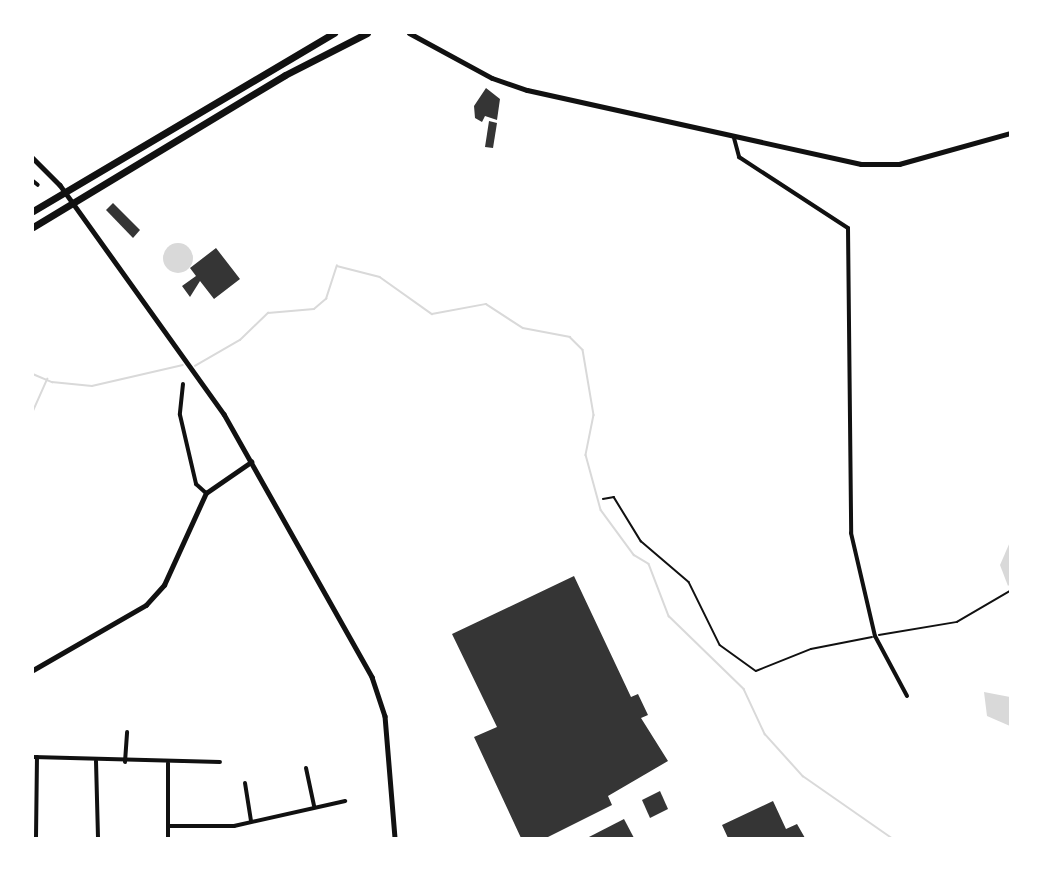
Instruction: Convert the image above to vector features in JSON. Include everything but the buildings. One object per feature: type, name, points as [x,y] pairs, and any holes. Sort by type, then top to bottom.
[{"type":"highway","points":[[33,211],[334,33]]},
{"type":"highway","points":[[33,228],[285,75],[367,33]]},
{"type":"main road","points":[[409,33],[492,78],[527,90],[734,138],[880,166],[1010,133]]},
{"type":"street","points":[[734,138],[739,157],[848,228],[850,533],[875,636],[907,696]]},
{"type":"street","points":[[33,158],[60,185],[224,414],[378,689],[387,729],[395,838]]},
{"type":"street","points":[[33,181],[38,185]]},
{"type":"street","points":[[183,384],[180,415],[196,484],[206,493]]},
{"type":"street","points":[[33,670],[146,604],[164,585],[206,493],[251,462]]},
{"type":"street","points":[[125,762],[127,732]]},
{"type":"street","points":[[36,838],[35,757],[125,762],[220,762]]},
{"type":"street","points":[[96,761],[98,838]]},
{"type":"street","points":[[168,763],[168,838]]},
{"type":"street","points":[[306,768],[314,806]]},
{"type":"street","points":[[245,783],[251,821]]},
{"type":"street","points":[[168,826],[251,821],[345,801]]},
{"type":"path","points":[[603,499],[614,497],[641,541],[689,582],[720,645],[756,671],[811,649],[957,621],[1010,591]]},
{"type":"shaded area","points":[[178,243],[189,247],[193,258],[189,269],[178,273],[167,269],[163,258],[167,247]]},
{"type":"shaded area","points":[[1010,542],[1010,584],[1008,586],[1000,565]]},
{"type":"shaded area","points":[[984,692],[1010,697],[1010,726],[987,716]]},
{"type":"waterway","points":[[195,366],[240,340],[268,313],[314,309],[326,299],[337,266],[380,277],[432,314],[486,304],[523,328],[570,337],[583,350],[594,415],[586,455],[601,510],[634,555],[649,564],[669,616],[744,689],[765,734],[803,776],[892,838]]},
{"type":"waterway","points":[[33,374],[52,382],[92,386],[183,365]]},
{"type":"waterway","points":[[33,411],[47,379]]}]
